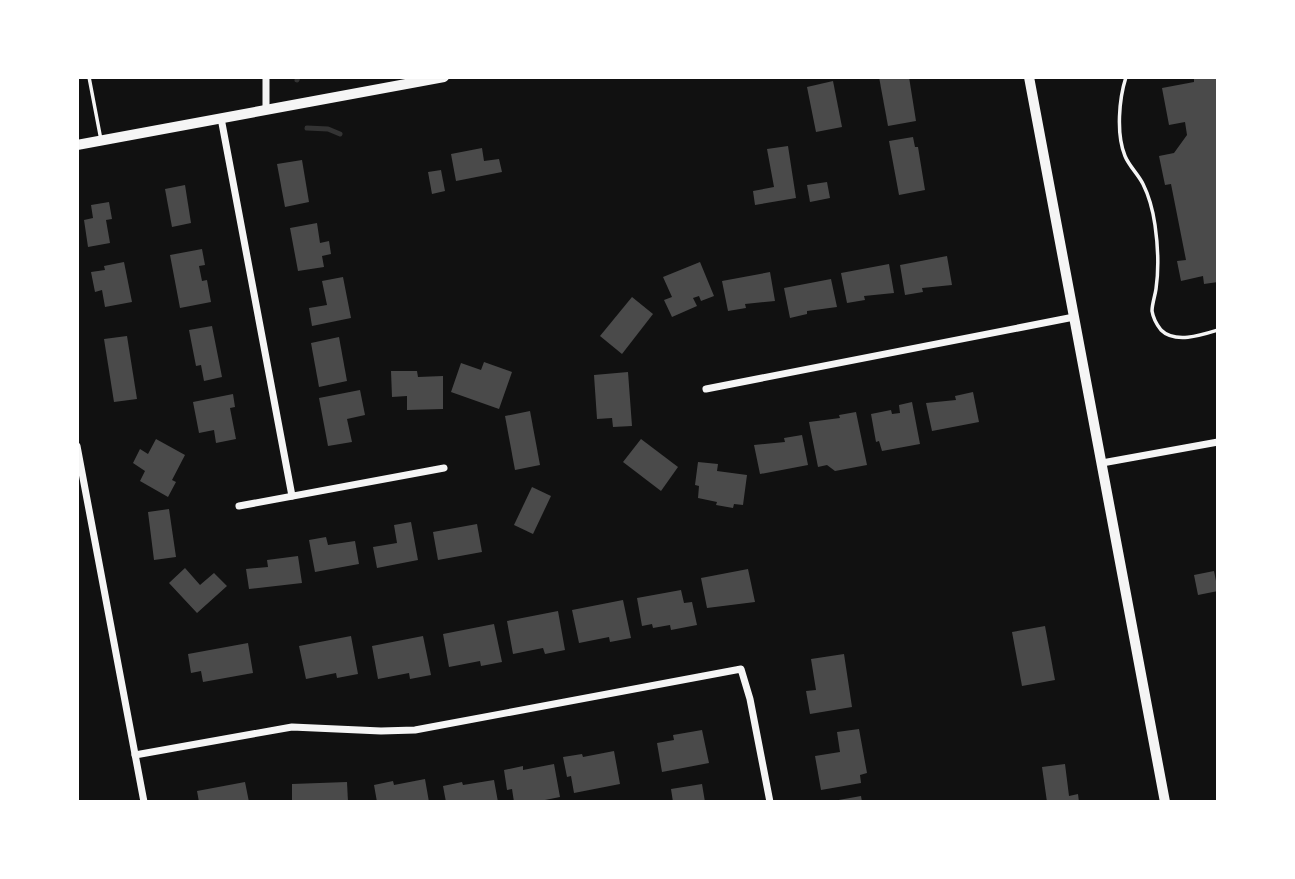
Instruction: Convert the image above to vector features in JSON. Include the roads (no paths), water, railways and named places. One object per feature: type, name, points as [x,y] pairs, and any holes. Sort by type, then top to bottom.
[{"type":"main road","points":[[1029,77],[1165,802]]},
{"type":"street","points":[[266,77],[266,110]]},
{"type":"street","points":[[77,145],[444,77]]},
{"type":"street","points":[[221,118],[292,496]]},
{"type":"street","points":[[706,389],[1074,317]]},
{"type":"street","points":[[1102,463],[1218,442]]},
{"type":"street","points":[[77,446],[144,802]]},
{"type":"street","points":[[239,506],[444,468]]},
{"type":"street","points":[[135,755],[292,727],[415,730],[741,669],[750,699],[770,802]]},
{"type":"lane","points":[[89,77],[101,140]]},
{"type":"lane","points":[[1126,77],[1119,104],[1122,139],[1125,155],[1149,200],[1155,224],[1158,251],[1152,311],[1156,323],[1163,332],[1173,337],[1218,330]]},
{"type":"waterway","points":[[307,128],[328,129],[340,134]]}]
